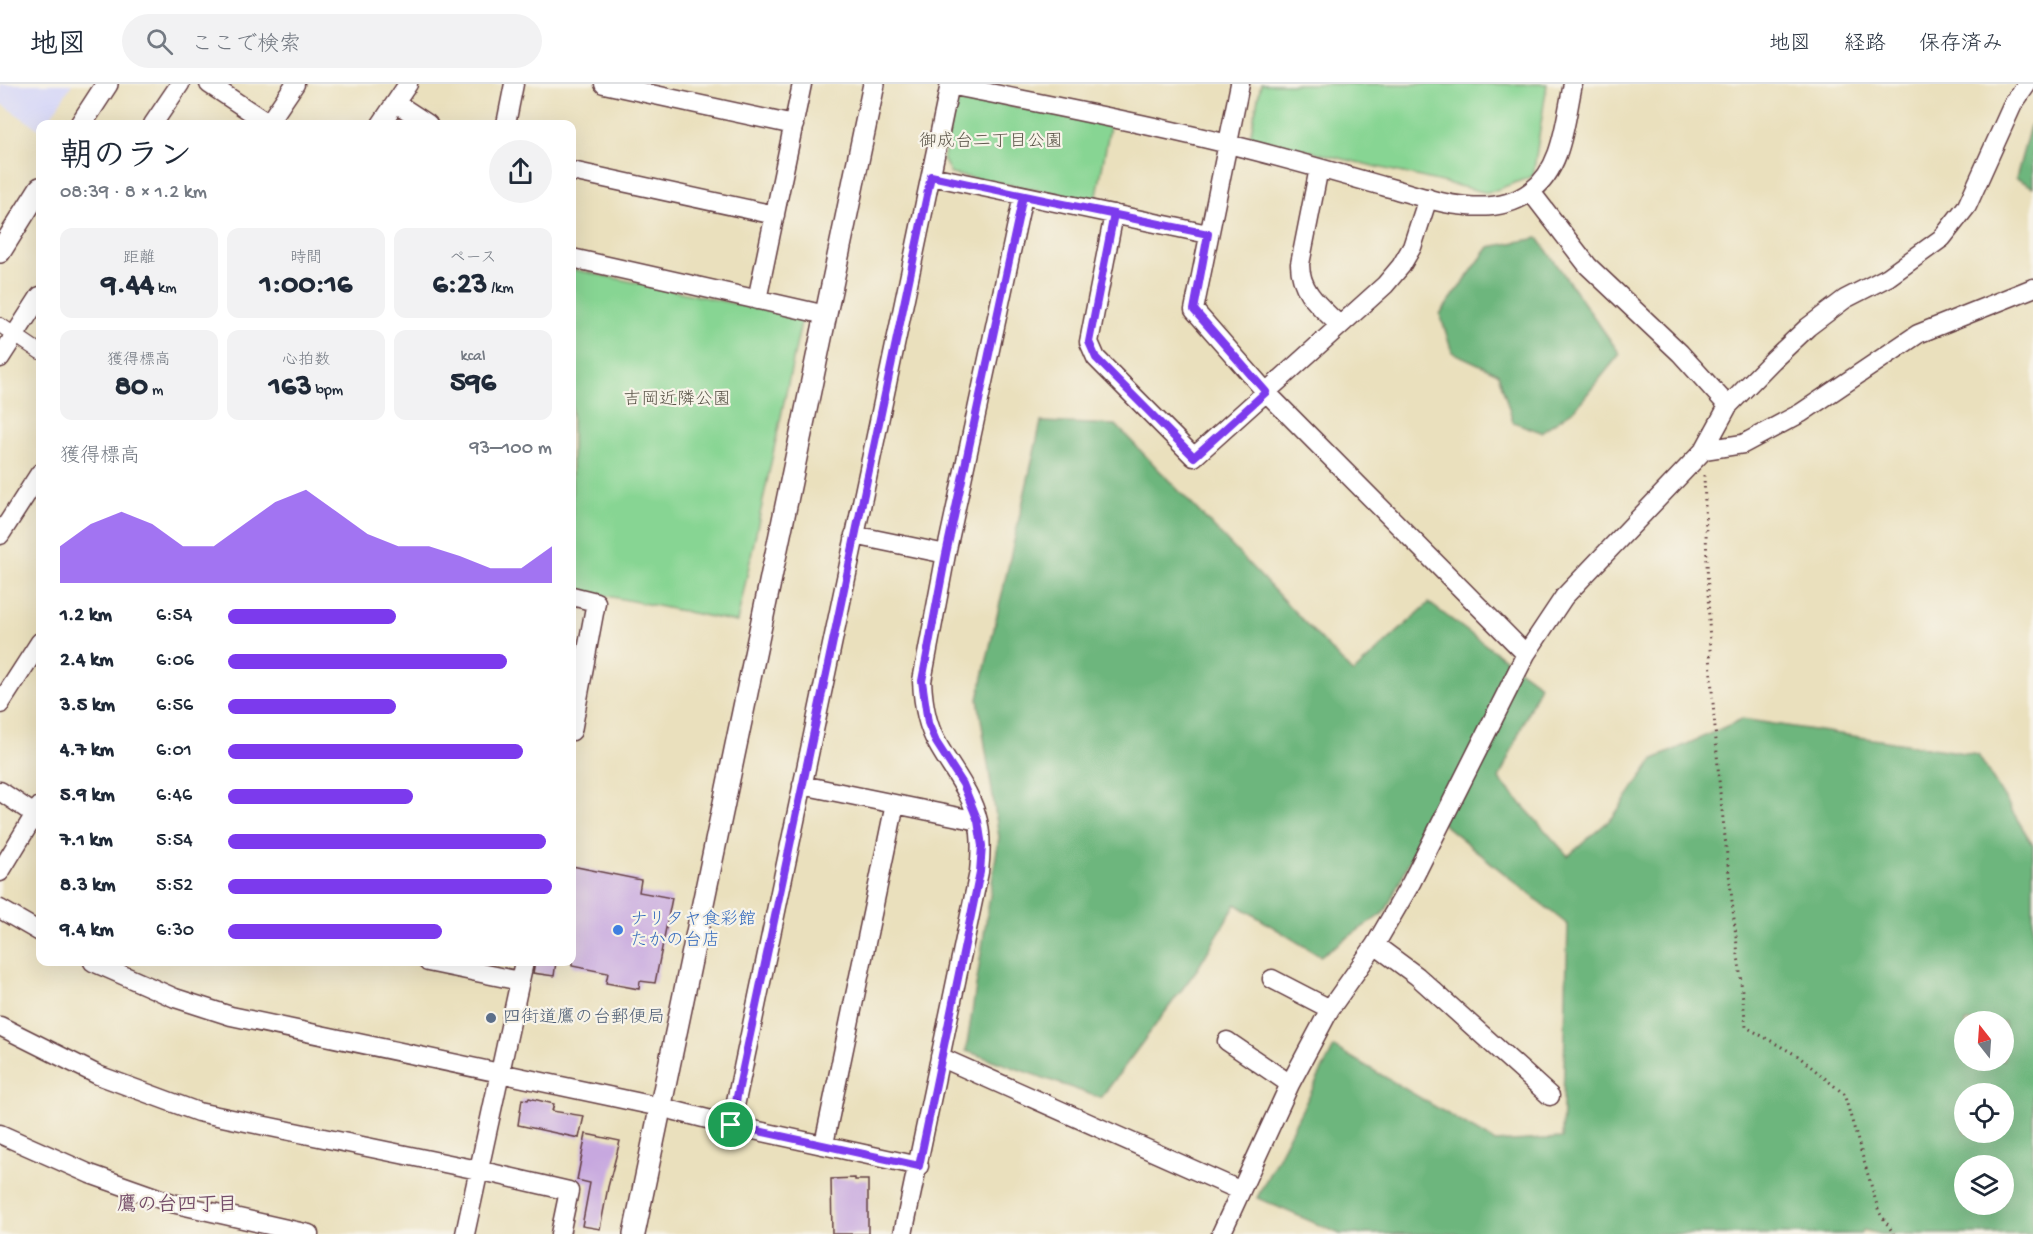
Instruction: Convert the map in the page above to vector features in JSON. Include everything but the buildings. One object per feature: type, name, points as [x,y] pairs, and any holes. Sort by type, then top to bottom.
[{"type":"street","points":[[84,120],[107,84]]},
{"type":"street","points":[[156,120],[180,84]]},
{"type":"street","points":[[209,84],[263,120]]},
{"type":"street","points":[[272,120],[295,84]]},
{"type":"street","points":[[384,120],[408,84]]},
{"type":"street","points":[[507,120],[514,84]]},
{"type":"street","points":[[604,84],[794,124]]},
{"type":"street","points":[[757,300],[802,84]]},
{"type":"street","points":[[634,1234],[874,84]]},
{"type":"street","points":[[731,1125],[950,84],[1229,144],[1428,198],[1464,206],[1486,207],[1505,204],[1531,192],[1544,179],[1556,158],[1573,84]]},
{"type":"street","points":[[1240,84],[1194,310],[1266,392],[1526,654]]},
{"type":"street","points":[[1221,1234],[1239,1190],[1290,1084],[1330,1009],[1375,945],[1411,883],[1526,654],[1564,597],[1704,450],[1728,406],[1773,360],[1808,327],[1845,299],[1888,277],[1942,238],[1967,206],[2013,104],[2027,84]]},
{"type":"street","points":[[396,103],[422,120]]},
{"type":"street","points":[[1319,168],[1300,264],[1300,277],[1306,291],[1339,325]]},
{"type":"street","points":[[576,172],[775,215]]},
{"type":"street","points":[[931,176],[1208,234]]},
{"type":"street","points":[[1531,192],[1588,266],[1680,353],[1728,406]]},
{"type":"street","points":[[0,252],[36,194]]},
{"type":"street","points":[[903,1234],[980,872],[982,846],[978,821],[963,784],[936,742],[928,723],[922,681],[946,554],[1023,196]]},
{"type":"street","points":[[1114,214],[1089,342],[1096,358],[1194,457],[1385,285],[1401,266],[1412,246],[1428,198]]},
{"type":"street","points":[[576,259],[826,315]]},
{"type":"street","points":[[1704,450],[1743,444],[1801,413],[1918,334],[2033,288]]},
{"type":"street","points":[[0,358],[8,330],[36,300]]},
{"type":"street","points":[[8,330],[36,349]]},
{"type":"street","points":[[0,535],[36,479]]},
{"type":"street","points":[[854,535],[946,554]]},
{"type":"street","points":[[576,597],[596,602],[576,693]]},
{"type":"street","points":[[0,704],[36,648]]},
{"type":"street","points":[[802,785],[978,821]]},
{"type":"street","points":[[0,791],[36,811]]},
{"type":"street","points":[[824,1144],[895,804]]},
{"type":"street","points":[[0,872],[36,818]]},
{"type":"street","points":[[0,909],[36,930]]},
{"type":"street","points":[[1375,945],[1417,976],[1550,1096]]},
{"type":"street","points":[[102,966],[175,998],[231,1016],[660,1107],[919,1166]]},
{"type":"street","points":[[447,966],[520,981]]},
{"type":"street","points":[[465,1234],[523,966]]},
{"type":"street","points":[[1272,979],[1330,1009]]},
{"type":"street","points":[[0,1026],[98,1075],[198,1112],[568,1191],[560,1234]]},
{"type":"street","points":[[1227,1041],[1290,1084]]},
{"type":"street","points":[[940,1057],[1239,1190]]},
{"type":"street","points":[[0,1134],[90,1174],[172,1203],[309,1234]]},
{"type":"path","points":[[1704,450],[1711,677],[1720,792],[1746,1027],[1798,1056],[1844,1094],[1879,1212],[1894,1234]]},
{"type":"shaded area","points":[[0,84],[72,84],[49,120],[36,120],[36,127],[0,103]]},
{"type":"green space","points":[[1261,84],[1547,84],[1533,176],[1488,193],[1250,137]]},
{"type":"green space","name":"御成台二丁目公園","points":[[963,96],[1110,126],[1096,201],[951,174],[943,159],[955,102]]},
{"type":"green space","points":[[2033,123],[2033,187],[2016,178],[2030,126]]},
{"type":"green space","points":[[1538,238],[1620,354],[1575,409],[1541,432],[1513,422],[1498,373],[1452,352],[1440,314],[1489,247]]},
{"type":"green space","name":"吉岡近隣公園","points":[[576,270],[802,318],[737,622],[576,590]]},
{"type":"green space","points":[[1041,422],[1116,425],[1353,673],[1429,603],[1540,685],[1499,779],[1568,856],[1613,817],[1654,759],[1742,719],[1978,755],[2033,845],[2033,1234],[1880,1234],[1864,1230],[1859,1234],[1340,1234],[1257,1198],[1334,1047],[1495,1142],[1562,1138],[1568,925],[1432,815],[1385,912],[1320,956],[1236,904],[1198,968],[1101,1098],[966,1051],[999,837],[978,699]]},
{"type":"place","name":"ナリタヤ食彩館 たかの台店","points":[[618,930]]},
{"type":"place","name":"四街道鷹の台郵便局","points":[[491,1018]]},
{"type":"district","name":"鷹の台四丁目","points":[[177,1206]]},
{"type":"route","points":[[731,1125],[919,1166],[980,872],[982,846],[978,821],[970,799],[936,742],[928,723],[922,681],[946,554],[1023,196],[1114,214],[1089,342],[1096,358],[1194,457],[1266,392],[1194,310],[1208,234],[1114,214],[1068,205],[1023,196],[931,176],[731,1125]]}]
